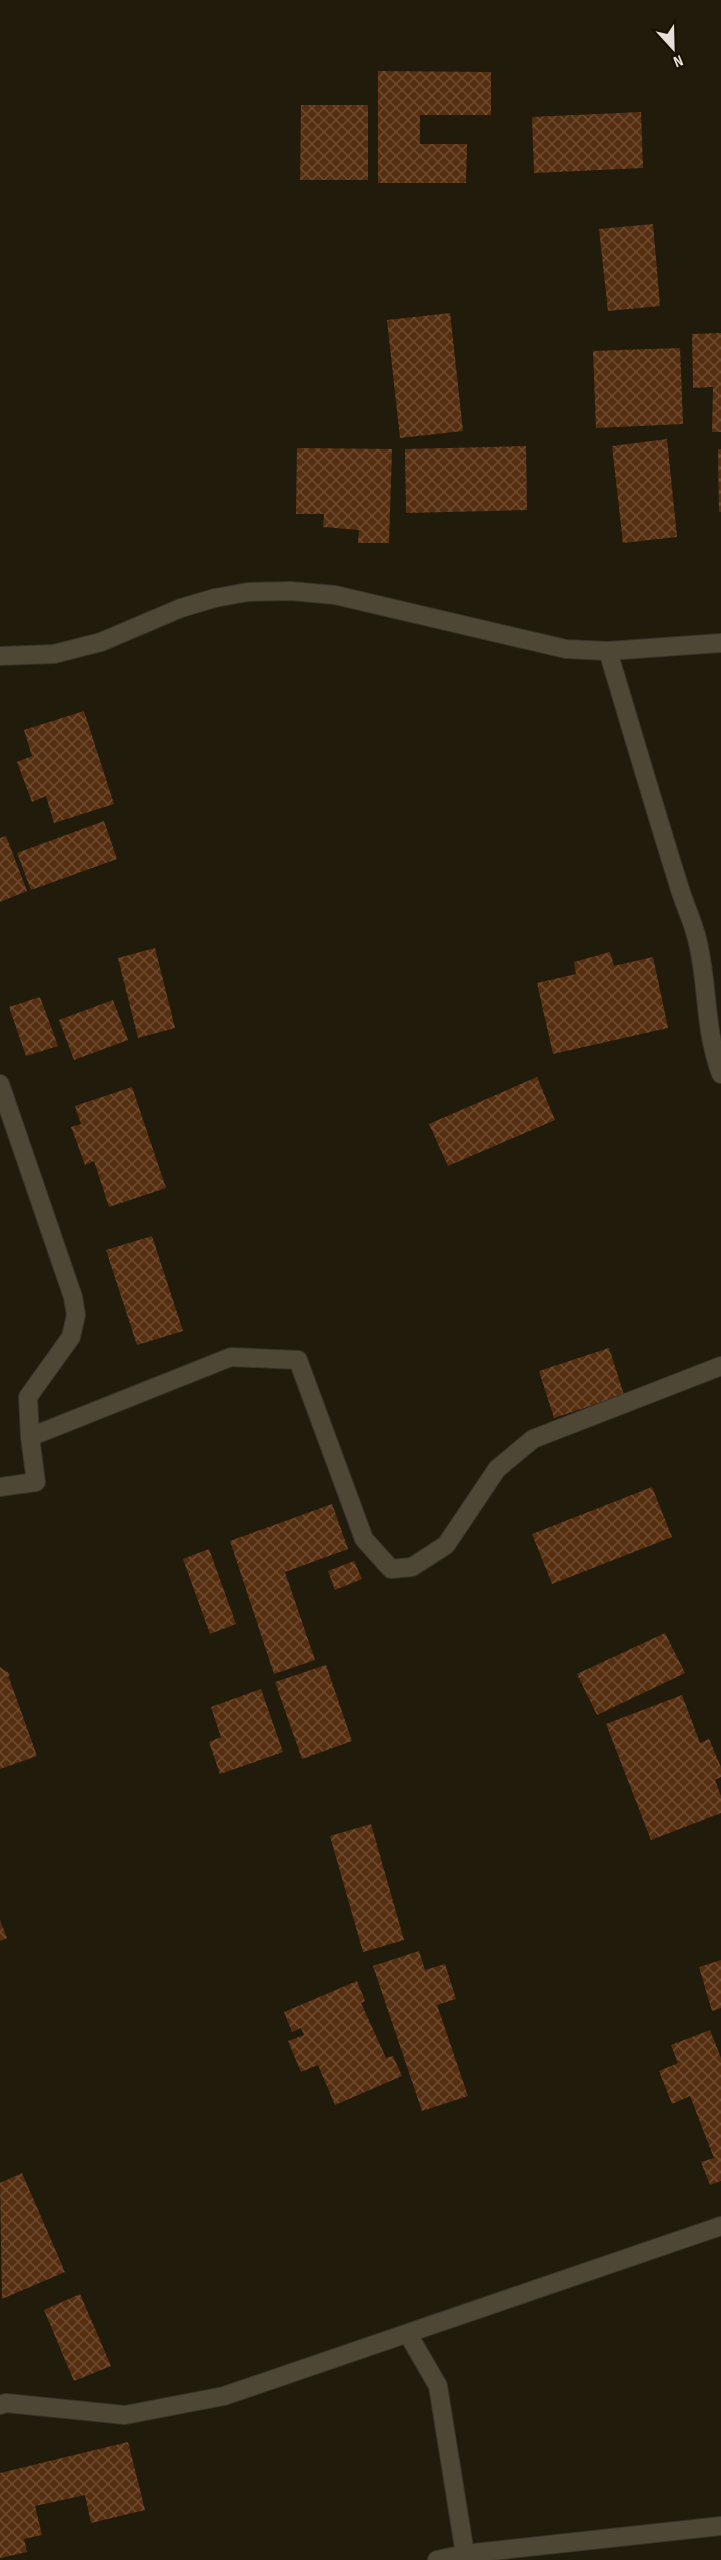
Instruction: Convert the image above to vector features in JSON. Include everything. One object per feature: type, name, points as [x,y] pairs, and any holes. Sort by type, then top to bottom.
[{"type":"street","points":[[0,656],[54,654],[101,642],[181,608],[215,598],[248,592],[291,591],[335,595],[566,649],[608,651],[721,644]]},
{"type":"street","points":[[608,651],[680,891],[696,935],[704,973],[706,1018],[711,1049],[721,1074]]},
{"type":"street","points":[[0,1084],[73,1297],[76,1315],[71,1337],[28,1397],[36,1482],[0,1487]]},
{"type":"street","points":[[30,1437],[231,1357],[298,1360],[364,1539],[391,1569],[412,1567],[446,1545],[498,1469],[533,1439],[721,1366]]},
{"type":"street","points":[[0,2405],[6,2403],[125,2415],[224,2396],[721,2226]]},
{"type":"street","points":[[408,2334],[438,2386],[446,2423],[465,2557]]},
{"type":"street","points":[[437,2560],[721,2526]]},
{"type":"building","points":[[378,71],[491,72],[491,115],[420,115],[420,144],[467,144],[466,183],[378,183]]},
{"type":"building","points":[[301,105],[368,105],[368,180],[300,180]]},
{"type":"building","points":[[641,112],[643,168],[534,173],[532,117]]},
{"type":"building","points":[[653,224],[660,306],[608,311],[599,229]]},
{"type":"building","points":[[450,313],[463,431],[400,438],[387,320]]},
{"type":"building","points":[[721,333],[721,432],[712,432],[713,387],[693,388],[692,334]]},
{"type":"building","points":[[680,348],[683,424],[596,428],[593,351]]},
{"type":"building","points":[[667,439],[677,537],[623,543],[612,446]]},
{"type":"building","points":[[526,446],[527,510],[406,513],[405,449]]},
{"type":"building","points":[[297,448],[392,449],[389,543],[358,543],[359,530],[323,527],[324,514],[296,514]]},
{"type":"building","points":[[718,449],[721,449],[721,512],[719,512]]},
{"type":"building","points":[[84,711],[114,804],[54,823],[46,796],[32,802],[17,762],[32,756],[24,730]]},
{"type":"building","points":[[104,821],[117,859],[31,890],[17,853]]},
{"type":"building","points":[[6,836],[27,891],[0,902],[0,838]]},
{"type":"building","points":[[155,948],[175,1028],[138,1038],[118,958]]},
{"type":"building","points":[[610,952],[614,966],[653,957],[668,1028],[553,1054],[537,983],[576,974],[574,962]]},
{"type":"building","points":[[40,997],[58,1046],[26,1056],[9,1007]]},
{"type":"building","points":[[113,1000],[128,1040],[74,1060],[59,1020]]},
{"type":"building","points":[[537,1077],[555,1120],[448,1166],[429,1124]]},
{"type":"building","points":[[132,1087],[166,1188],[109,1207],[94,1161],[85,1165],[71,1127],[81,1124],[75,1106]]},
{"type":"building","points":[[152,1236],[183,1331],[137,1345],[106,1250]]},
{"type":"building","points":[[609,1348],[624,1395],[554,1418],[539,1371]]},
{"type":"building","points":[[652,1487],[672,1537],[552,1584],[532,1534]]},
{"type":"building","points":[[332,1504],[348,1549],[285,1572],[315,1660],[274,1674],[230,1541]]},
{"type":"building","points":[[209,1549],[236,1624],[210,1634],[183,1559]]},
{"type":"building","points":[[354,1561],[362,1579],[335,1590],[328,1571]]},
{"type":"building","points":[[665,1633],[685,1673],[597,1715],[577,1674]]},
{"type":"building","points":[[326,1665],[352,1741],[302,1759],[275,1682]]},
{"type":"building","points":[[0,1667],[10,1674],[7,1679],[9,1678],[37,1756],[0,1769]]},
{"type":"building","points":[[261,1689],[283,1752],[220,1774],[209,1742],[221,1737],[211,1707]]},
{"type":"building","points":[[682,1695],[700,1743],[709,1739],[721,1767],[721,1777],[715,1780],[721,1796],[721,1813],[651,1840],[606,1724]]},
{"type":"building","points":[[371,1824],[404,1940],[363,1952],[330,1836]]},
{"type":"building","points":[[0,1920],[7,1938],[0,1941]]},
{"type":"building","points":[[419,1951],[425,1970],[445,1964],[456,1999],[437,2005],[468,2096],[422,2111],[373,1966]]},
{"type":"building","points":[[721,1960],[721,2008],[712,2011],[699,1967]]},
{"type":"building","points":[[357,1981],[365,2001],[361,2003],[386,2058],[393,2056],[402,2076],[335,2105],[318,2065],[301,2072],[288,2041],[304,2035],[301,2028],[292,2032],[284,2012]]},
{"type":"building","points":[[710,2030],[721,2058],[721,2181],[710,2185],[701,2162],[714,2158],[690,2096],[672,2104],[659,2071],[678,2063],[671,2045]]},
{"type":"building","points":[[22,2173],[65,2272],[2,2299],[0,2183]]},
{"type":"building","points":[[80,2294],[111,2366],[74,2381],[44,2310]]},
{"type":"building","points":[[128,2442],[145,2510],[91,2523],[85,2495],[35,2506],[42,2535],[24,2539],[27,2552],[0,2558],[0,2473]]}]
